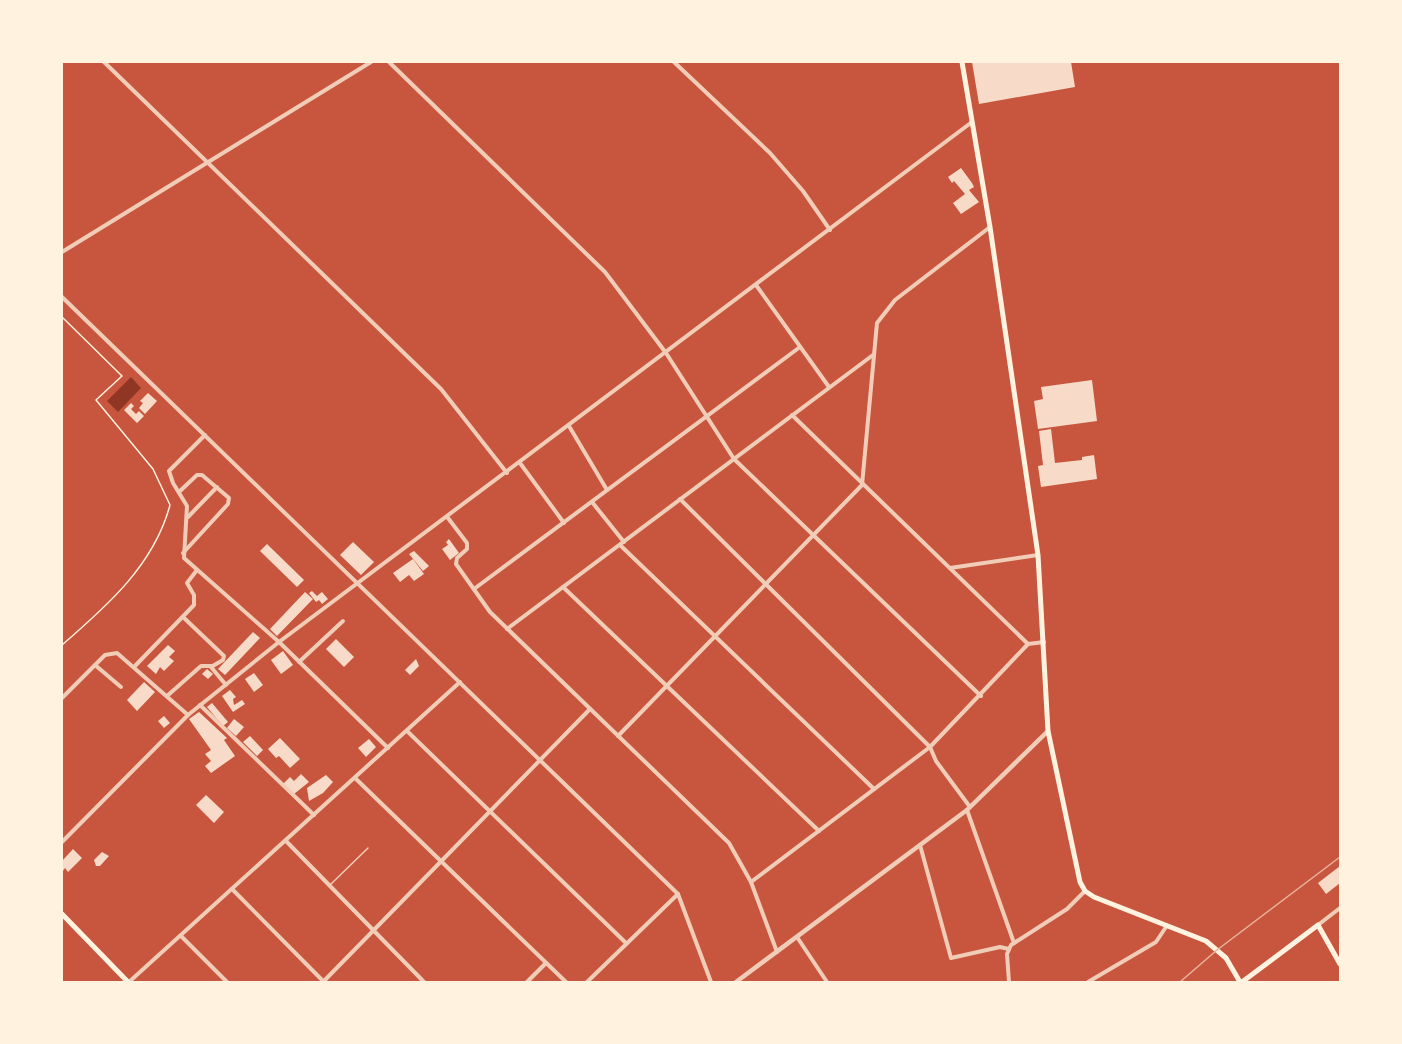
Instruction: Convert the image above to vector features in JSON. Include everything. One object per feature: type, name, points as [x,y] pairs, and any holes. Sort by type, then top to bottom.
[{"type":"main road","points":[[962,62],[990,228],[1038,555],[1045,642],[1048,731],[1080,882],[1085,891],[1166,927],[1206,941],[1226,958],[1241,982],[1318,925],[1341,964]]},
{"type":"main road","points":[[62,914],[128,982]]},
{"type":"street","points":[[104,62],[441,389],[507,473]]},
{"type":"street","points":[[62,252],[371,62]]},
{"type":"street","points":[[389,62],[605,272],[666,353],[734,459],[981,696]]},
{"type":"street","points":[[674,62],[770,153],[803,191],[830,230]]},
{"type":"street","points":[[62,842],[188,715],[279,642],[448,518],[972,122]]},
{"type":"street","points":[[618,736],[862,484],[877,323],[883,312],[895,300],[990,228]]},
{"type":"street","points":[[756,285],[829,387]]},
{"type":"street","points":[[62,297],[678,894],[711,982]]},
{"type":"street","points":[[474,590],[800,347]]},
{"type":"street","points":[[507,629],[873,354]]},
{"type":"street","points":[[792,415],[1028,644]]},
{"type":"street","points":[[569,426],[607,490]]},
{"type":"street","points":[[205,435],[169,471],[173,483],[180,491],[187,506],[184,558],[279,642],[388,748]]},
{"type":"street","points":[[520,463],[564,523]]},
{"type":"street","points":[[180,491],[200,475],[205,476],[228,496],[228,504],[183,553]]},
{"type":"street","points":[[187,517],[217,487]]},
{"type":"street","points":[[680,499],[930,747],[936,761],[969,808],[1014,942]]},
{"type":"street","points":[[592,502],[622,543],[874,789]]},
{"type":"street","points":[[448,518],[467,543],[467,549],[457,558],[456,564],[490,612],[729,843],[752,882],[777,952]]},
{"type":"street","points":[[950,568],[1038,555]]},
{"type":"street","points":[[134,667],[194,605],[194,595],[187,583],[197,570]]},
{"type":"street","points":[[563,587],[819,831]]},
{"type":"street","points":[[167,696],[201,666],[211,667],[224,659],[224,656],[183,617]]},
{"type":"street","points":[[299,662],[343,621]]},
{"type":"street","points":[[752,882],[930,747],[1028,644],[1045,642]]},
{"type":"street","points":[[62,698],[105,655],[113,652],[134,667],[188,715]]},
{"type":"street","points":[[95,665],[121,687]]},
{"type":"street","points":[[211,667],[226,685]]},
{"type":"street","points":[[128,982],[460,682]]},
{"type":"street","points":[[200,705],[314,815]]},
{"type":"street","points":[[232,889],[324,982],[590,710]]},
{"type":"street","points":[[407,731],[626,943]]},
{"type":"street","points":[[736,982],[969,808],[1048,731]]},
{"type":"street","points":[[355,778],[566,982]]},
{"type":"street","points":[[286,841],[424,982]]},
{"type":"street","points":[[920,845],[951,958],[1000,947],[1009,949]]},
{"type":"street","points":[[1010,982],[1007,958],[1014,942],[1067,909],[1085,891]]},
{"type":"street","points":[[587,982],[678,894]]},
{"type":"street","points":[[1318,925],[1341,909]]},
{"type":"street","points":[[1088,982],[1156,942],[1166,927]]},
{"type":"street","points":[[180,936],[227,982]]},
{"type":"street","points":[[797,937],[827,982]]},
{"type":"street","points":[[527,982],[546,963]]},
{"type":"lane","points":[[330,885],[368,848]]},
{"type":"path","points":[[62,316],[122,376],[96,400],[153,469],[170,505],[166,520],[148,555],[114,599],[62,645]]},
{"type":"shaded area","points":[[131,377],[141,388],[118,412],[107,401]]},
{"type":"building","points":[[972,62],[1071,62],[1075,87],[979,104]]},
{"type":"building","points":[[961,168],[974,187],[969,190],[979,202],[961,214],[953,203],[965,194],[948,177]]},
{"type":"building","points":[[1092,380],[1097,421],[1038,429],[1034,401],[1043,399],[1041,387]]},
{"type":"building","points":[[148,393],[157,401],[145,414],[139,408],[143,403],[140,401]]},
{"type":"building","points":[[131,403],[134,406],[131,409],[136,414],[139,411],[144,416],[137,423],[124,410]]},
{"type":"building","points":[[1051,429],[1055,463],[1082,460],[1082,457],[1094,455],[1097,479],[1041,487],[1038,466],[1043,465],[1039,431]]},
{"type":"building","points":[[449,539],[459,553],[450,560],[442,549],[448,545],[446,542]]},
{"type":"building","points":[[353,542],[374,562],[361,575],[340,555]]},
{"type":"building","points":[[267,544],[304,580],[297,587],[260,551]]},
{"type":"building","points":[[414,551],[429,566],[423,571],[409,554]]},
{"type":"building","points":[[413,559],[424,574],[414,581],[409,575],[400,582],[393,573]]},
{"type":"building","points":[[312,591],[317,596],[322,592],[328,599],[322,604],[319,600],[316,602],[309,593]]},
{"type":"building","points":[[305,592],[313,599],[277,636],[270,629]]},
{"type":"building","points":[[253,632],[260,638],[225,675],[218,669]]},
{"type":"building","points":[[336,639],[354,657],[344,667],[326,649]]},
{"type":"building","points":[[168,645],[175,651],[169,657],[174,661],[164,671],[160,667],[156,674],[147,666]]},
{"type":"building","points":[[283,651],[293,665],[281,674],[271,660]]},
{"type":"building","points":[[416,659],[419,666],[410,675],[405,670]]},
{"type":"building","points":[[207,669],[213,674],[208,679],[202,674]]},
{"type":"building","points":[[254,673],[263,685],[254,692],[245,679]]},
{"type":"building","points":[[144,682],[155,692],[137,711],[127,700]]},
{"type":"building","points":[[230,690],[236,697],[233,699],[234,705],[242,700],[245,704],[233,712],[222,696]]},
{"type":"building","points":[[212,703],[228,722],[223,726],[207,707]]},
{"type":"building","points":[[199,712],[227,738],[224,740],[235,756],[211,773],[205,766],[211,761],[205,754],[211,750],[189,719]]},
{"type":"building","points":[[164,716],[170,723],[164,728],[158,721]]},
{"type":"building","points":[[234,719],[244,727],[236,736],[227,728]]},
{"type":"building","points":[[250,736],[263,750],[257,756],[243,742]]},
{"type":"building","points":[[280,738],[300,759],[290,768],[279,756],[276,758],[268,749]]},
{"type":"building","points":[[369,739],[376,747],[366,757],[358,748]]},
{"type":"building","points":[[301,774],[309,782],[294,794],[283,784],[290,777],[294,781]]},
{"type":"building","points":[[326,775],[333,782],[323,793],[309,801],[307,788]]},
{"type":"building","points":[[206,795],[224,812],[214,823],[196,805]]},
{"type":"building","points":[[73,849],[82,858],[68,872],[65,868],[62,872],[62,861]]},
{"type":"building","points":[[102,852],[109,856],[100,866],[96,866],[94,860]]},
{"type":"building","points":[[1340,866],[1340,883],[1326,894],[1318,883]]},
{"type":"railway","points":[[1180,982],[1217,950],[1340,857]]}]
